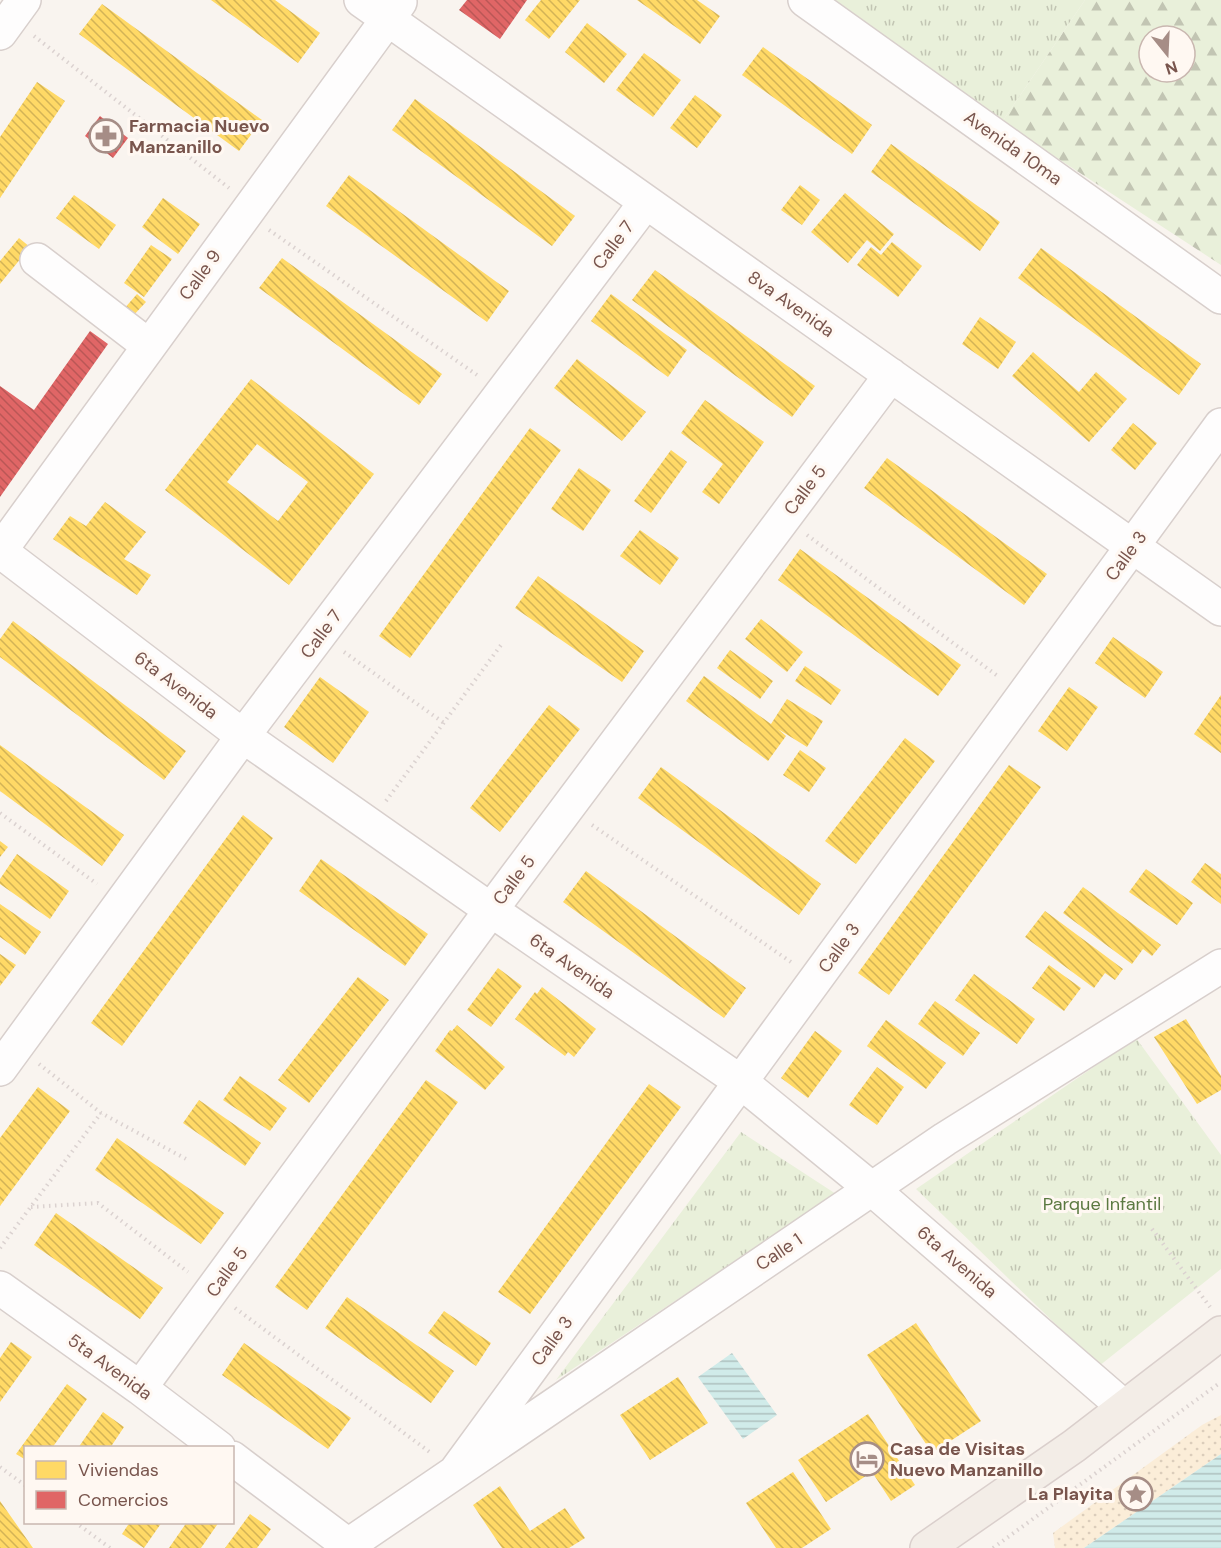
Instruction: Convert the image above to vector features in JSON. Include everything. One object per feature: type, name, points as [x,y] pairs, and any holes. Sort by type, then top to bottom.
[{"type":"main road","points":[[927,1548],[1074,1446],[1124,1407],[1218,1323]]},
{"type":"street","name":"Avenida 10ma","points":[[805,0],[1221,297]]},
{"type":"street","name":"8va Avenida","points":[[383,6],[646,202],[1221,609]]},
{"type":"street","name":"Calle 9","points":[[0,551],[248,209],[383,6]]},
{"type":"street","name":"Calle 7","points":[[8,1058],[243,736],[646,202]]},
{"type":"street","points":[[38,260],[149,346]]},
{"type":"street","name":"Calle 5","points":[[140,1388],[491,910],[891,375]]},
{"type":"street","name":"Calle 3","points":[[456,1471],[1221,425]]},
{"type":"street","name":"6ta Avenida","points":[[0,551],[243,736],[741,1082],[872,1189],[1124,1407]]},
{"type":"street","name":"Calle 1","points":[[348,1547],[456,1471],[945,1139],[1221,966]]},
{"type":"street","name":"5ta Avenida","points":[[0,1288],[140,1388],[216,1446]]},
{"type":"street","points":[[234,1460],[348,1547]]},
{"type":"path","points":[[12,17],[248,209],[502,393]]},
{"type":"path","points":[[784,518],[1024,695]]},
{"type":"path","points":[[320,635],[444,723]]},
{"type":"path","points":[[369,824],[501,645]]},
{"type":"path","points":[[567,808],[816,979]]},
{"type":"path","points":[[0,813],[121,902]]},
{"type":"path","points":[[8,1058],[101,1113],[188,1160]]},
{"type":"path","points":[[0,1248],[101,1113]]},
{"type":"path","points":[[31,1207],[98,1203],[456,1471]]},
{"type":"path","points":[[1152,1229],[1218,1323]]},
{"type":"path","points":[[993,1548],[1221,1382]]},
{"type":"path","points":[[0,1467],[24,1485]]},
{"type":"path","points":[[78,1524],[110,1548]]},
{"type":"green space","points":[[821,0],[1085,0],[1002,122]]},
{"type":"green space","points":[[1085,0],[1221,0],[1221,265],[1002,122]]},
{"type":"green space","name":"Parque Infantil","points":[[1136,1038],[1221,1155],[1221,1269],[1099,1366],[916,1189]]},
{"type":"green space","points":[[741,1132],[836,1194],[556,1380]]},
{"type":"sand","name":"La Playita","points":[[1221,1415],[1221,1454],[1084,1548],[1055,1548],[1053,1533],[1202,1425]]},
{"type":"water","points":[[732,1353],[777,1415],[743,1439],[698,1377]]},
{"type":"water","points":[[1221,1454],[1221,1548],[1084,1548]]},
{"type":"building: Viviendas","points":[[211,0],[275,0],[320,33],[298,63]]},
{"type":"building: Viviendas","points":[[541,0],[580,0],[549,39],[525,20]]},
{"type":"building: Viviendas","points":[[637,0],[697,0],[720,16],[700,44]]},
{"type":"building: Viviendas","points":[[102,4],[262,120],[239,151],[79,34]]},
{"type":"building: Viviendas","points":[[587,23],[627,54],[604,83],[565,52]]},
{"type":"building: Viviendas","points":[[763,47],[872,125],[852,154],[742,75]]},
{"type":"building: Viviendas","points":[[644,53],[681,80],[653,117],[616,90]]},
{"type":"building: Viviendas","points":[[37,82],[65,101],[0,198],[0,137]]},
{"type":"building: Viviendas","points":[[695,95],[722,115],[697,148],[670,128]]},
{"type":"building: Viviendas","points":[[415,99],[575,216],[552,246],[392,130]]},
{"type":"building: Viviendas","points":[[891,144],[1000,222],[980,251],[871,172]]},
{"type":"building: Viviendas","points":[[349,175],[509,291],[487,322],[326,206]]},
{"type":"building: Viviendas","points":[[800,185],[820,200],[802,225],[781,210]]},
{"type":"building: Viviendas","points":[[845,193],[894,234],[880,251],[867,240],[848,263],[811,232]]},
{"type":"building: Viviendas","points":[[74,195],[116,225],[99,249],[56,218]]},
{"type":"building: Viviendas","points":[[163,198],[200,224],[178,254],[142,227]]},
{"type":"building: Viviendas","points":[[19,238],[30,247],[0,284],[0,261]]},
{"type":"building: Viviendas","points":[[892,242],[922,266],[898,297],[857,265],[871,247],[881,255]]},
{"type":"building: Viviendas","points":[[151,245],[172,259],[144,297],[124,283]]},
{"type":"building: Viviendas","points":[[1041,248],[1201,364],[1179,395],[1018,278]]},
{"type":"building: Viviendas","points":[[282,258],[442,374],[419,405],[259,288]]},
{"type":"building: Viviendas","points":[[655,270],[815,386],[792,417],[632,300]]},
{"type":"building: Viviendas","points":[[137,294],[146,302],[131,318],[123,310]]},
{"type":"building: Viviendas","points":[[611,294],[687,350],[668,377],[591,321]]},
{"type":"building: Viviendas","points":[[980,317],[1016,342],[998,369],[962,344]]},
{"type":"building: Viviendas","points":[[1033,352],[1079,392],[1096,372],[1127,399],[1089,442],[1012,376]]},
{"type":"building: Viviendas","points":[[577,359],[646,412],[622,441],[554,388]]},
{"type":"building: Viviendas","points":[[251,379],[374,474],[289,585],[165,490]],"holes":[[[257,444],[308,482],[278,521],[227,482]]]},
{"type":"building: Viviendas","points":[[705,400],[764,442],[719,504],[702,492],[723,464],[681,433]]},
{"type":"building: Viviendas","points":[[1133,423],[1157,443],[1135,470],[1111,450]]},
{"type":"building: Viviendas","points":[[530,428],[561,450],[410,658],[379,636]]},
{"type":"building: Viviendas","points":[[671,450],[687,462],[651,513],[634,501]]},
{"type":"building: Viviendas","points":[[887,458],[1047,574],[1024,605],[864,488]]},
{"type":"building: Viviendas","points":[[579,468],[611,490],[583,531],[551,509]]},
{"type":"building: Viviendas","points":[[105,502],[146,532],[124,559],[151,575],[137,595],[53,539],[70,516],[86,526]]},
{"type":"building: Viviendas","points":[[640,530],[679,558],[660,585],[620,556]]},
{"type":"building: Viviendas","points":[[800,549],[961,665],[938,696],[778,580]]},
{"type":"building: Viviendas","points":[[538,576],[644,651],[622,682],[515,608]]},
{"type":"building: Viviendas","points":[[761,619],[803,652],[787,672],[745,639]]},
{"type":"building: Viviendas","points":[[13,621],[186,751],[164,780],[0,657],[0,639]]},
{"type":"building: Viviendas","points":[[1113,637],[1163,672],[1145,698],[1095,663]]},
{"type":"building: Viviendas","points":[[730,650],[773,681],[760,699],[717,668]]},
{"type":"building: Viviendas","points":[[805,666],[841,690],[831,705],[795,681]]},
{"type":"building: Viviendas","points":[[704,676],[771,724],[787,699],[823,721],[807,747],[778,729],[786,736],[768,761],[686,701]]},
{"type":"building: Viviendas","points":[[320,677],[369,712],[333,763],[284,727]]},
{"type":"building: Viviendas","points":[[1069,687],[1098,707],[1067,751],[1038,731]]},
{"type":"building: Viviendas","points":[[1221,695],[1221,753],[1194,734]]},
{"type":"building: Viviendas","points":[[549,705],[580,729],[500,832],[470,808]]},
{"type":"building: Viviendas","points":[[905,738],[935,761],[856,864],[825,841]]},
{"type":"building: Viviendas","points":[[0,745],[124,835],[102,866],[0,791]]},
{"type":"building: Viviendas","points":[[800,750],[826,768],[809,792],[783,775]]},
{"type":"building: Viviendas","points":[[1009,765],[1041,787],[889,995],[858,973]]},
{"type":"building: Viviendas","points":[[661,767],[821,884],[799,915],[638,798]]},
{"type":"building: Viviendas","points":[[243,815],[273,838],[122,1046],[91,1023]]},
{"type":"building: Viviendas","points":[[0,841],[8,847],[0,857]]},
{"type":"building: Viviendas","points":[[17,854],[69,891],[50,919],[0,884],[0,879]]},
{"type":"building: Viviendas","points":[[321,859],[428,934],[405,966],[299,891]]},
{"type":"building: Viviendas","points":[[1205,863],[1221,874],[1221,904],[1191,882]]},
{"type":"building: Viviendas","points":[[1146,869],[1193,903],[1177,925],[1129,892]]},
{"type":"building: Viviendas","points":[[586,871],[746,988],[724,1018],[563,902]]},
{"type":"building: Viviendas","points":[[1083,887],[1161,945],[1152,956],[1143,949],[1132,964],[1063,913]]},
{"type":"building: Viviendas","points":[[0,904],[41,932],[25,955],[0,937]]},
{"type":"building: Viviendas","points":[[1045,911],[1123,969],[1115,980],[1105,973],[1094,988],[1025,937]]},
{"type":"building: Viviendas","points":[[0,954],[16,965],[0,986]]},
{"type":"building: Viviendas","points":[[1049,965],[1081,988],[1064,1011],[1032,988]]},
{"type":"building: Viviendas","points":[[498,968],[522,986],[491,1027],[467,1010]]},
{"type":"building: Viviendas","points":[[974,974],[1035,1019],[1017,1044],[955,1000]]},
{"type":"building: Viviendas","points":[[358,977],[389,1000],[309,1103],[278,1080]]},
{"type":"building: Viviendas","points":[[542,987],[596,1029],[574,1057],[568,1052],[565,1056],[515,1019],[535,992],[537,994]]},
{"type":"building: Viviendas","points":[[935,1001],[980,1033],[963,1056],[918,1024]]},
{"type":"building: Viviendas","points":[[1186,1019],[1221,1076],[1221,1090],[1197,1104],[1154,1037]]},
{"type":"building: Viviendas","points":[[886,1020],[946,1063],[926,1089],[867,1046]]},
{"type":"building: Viviendas","points":[[457,1025],[505,1067],[485,1090],[435,1051],[450,1030],[452,1031]]},
{"type":"building: Viviendas","points":[[815,1031],[842,1051],[808,1098],[781,1078]]},
{"type":"building: Viviendas","points":[[877,1067],[904,1087],[877,1125],[849,1105]]},
{"type":"building: Viviendas","points":[[240,1076],[287,1108],[270,1131],[223,1100]]},
{"type":"building: Viviendas","points":[[426,1080],[458,1102],[307,1310],[275,1287]]},
{"type":"building: Viviendas","points":[[649,1084],[681,1107],[530,1314],[498,1292]]},
{"type":"building: Viviendas","points":[[38,1087],[70,1111],[0,1206],[0,1138]]},
{"type":"building: Viviendas","points":[[199,1100],[261,1143],[245,1166],[183,1123]]},
{"type":"building: Viviendas","points":[[117,1138],[224,1213],[201,1244],[95,1170]]},
{"type":"building: Viviendas","points":[[56,1213],[163,1288],[140,1319],[34,1245]]},
{"type":"building: Viviendas","points":[[347,1297],[454,1371],[431,1403],[325,1328]]},
{"type":"building: Viviendas","points":[[444,1311],[491,1343],[476,1366],[428,1333]]},
{"type":"building: Viviendas","points":[[916,1323],[981,1421],[932,1453],[867,1355]]},
{"type":"building: Viviendas","points":[[11,1342],[32,1357],[0,1402],[0,1358]]},
{"type":"building: Viviendas","points":[[244,1343],[351,1418],[328,1449],[222,1375]]},
{"type":"building: Viviendas","points":[[678,1377],[708,1423],[650,1460],[620,1415]]},
{"type":"building: Viviendas","points":[[67,1384],[87,1399],[53,1446],[24,1446],[24,1459],[16,1454]]},
{"type":"building: Viviendas","points":[[103,1412],[124,1427],[111,1446],[79,1446]]},
{"type":"building: Viviendas","points":[[868,1414],[915,1485],[891,1501],[872,1472],[826,1502],[798,1460]]},
{"type":"building: Viviendas","points":[[793,1472],[831,1529],[802,1548],[776,1548],[746,1503]]},
{"type":"building: Viviendas","points":[[500,1486],[530,1531],[565,1508],[585,1538],[569,1548],[502,1548],[473,1505]]},
{"type":"building: Viviendas","points":[[0,1501],[33,1548],[0,1548]]},
{"type":"building: Viviendas","points":[[250,1514],[271,1529],[257,1548],[225,1548]]},
{"type":"building: Viviendas","points":[[129,1524],[161,1524],[144,1548],[122,1534]]},
{"type":"building: Viviendas","points":[[186,1524],[218,1524],[201,1548],[169,1548]]},
{"type":"building: Comercios","points":[[467,0],[527,0],[500,39],[459,10]]},
{"type":"building: Comercios","points":[[100,116],[128,138],[113,158],[85,136]]},
{"type":"building: Comercios","points":[[90,331],[108,344],[0,497],[0,386],[34,410]]},
{"type":"place","name":"Farmacia Nuevo Manzanillo","points":[[106,136]]},
{"type":"place","name":"Casa de Visitas Nuevo Manzanillo","points":[[867,1459]]},
{"type":"place","name":"La Playita","points":[[1136,1494]]}]
